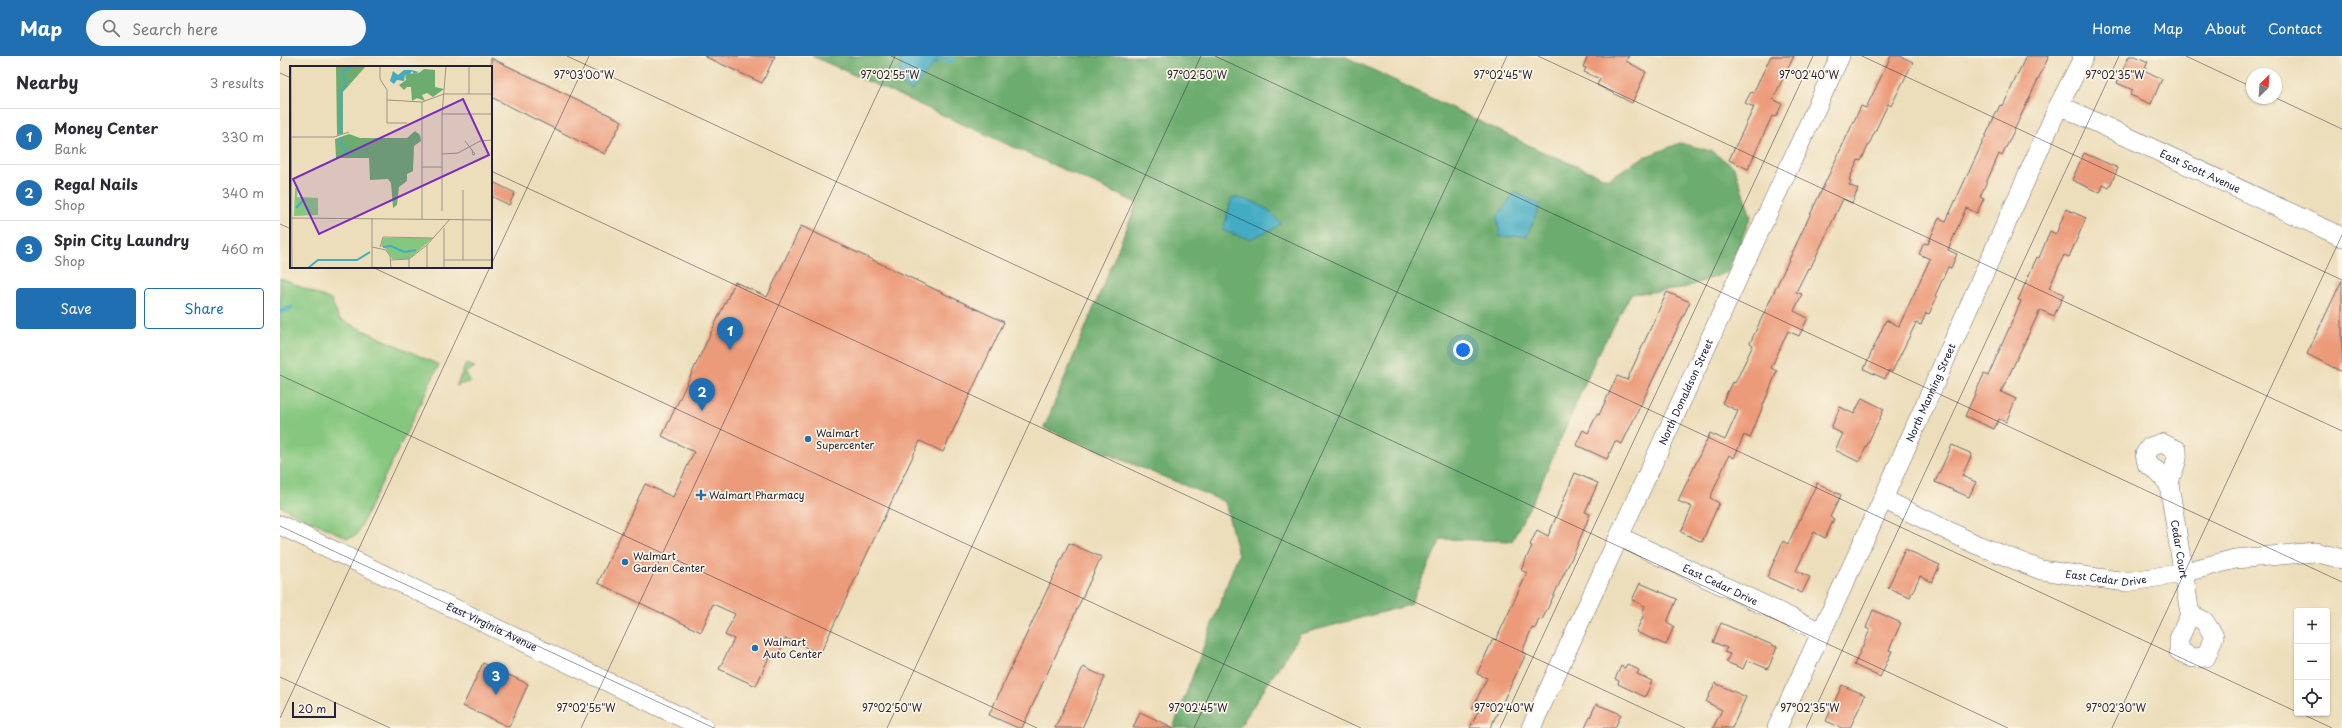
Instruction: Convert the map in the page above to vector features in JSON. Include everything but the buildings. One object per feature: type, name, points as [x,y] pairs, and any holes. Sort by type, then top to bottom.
[{"type":"street","name":"North Donaldson Street","points":[[1531,728],[1840,56]]},
{"type":"street","name":"North Manning Street","points":[[1777,728],[1883,499],[2059,104],[2084,56]]},
{"type":"street","name":"East Scott Avenue","points":[[2059,104],[2342,237]]},
{"type":"street","name":"Cedar Court","points":[[2169,484],[2182,573],[2190,614]]},
{"type":"street","name":"East Cedar Drive","points":[[1883,499],[1974,544],[2041,570],[2126,582],[2182,573],[2235,559],[2315,552],[2342,559]]},
{"type":"street","name":"East Virginia Avenue","points":[[280,525],[704,728]]},
{"type":"street","name":"East Cedar Drive","points":[[1620,537],[1821,632]]},
{"type":"green space","points":[[812,56],[1344,56],[1541,151],[1608,179],[1642,158],[1680,143],[1711,151],[1734,167],[1751,216],[1728,272],[1681,289],[1631,294],[1596,358],[1540,486],[1512,541],[1441,539],[1410,605],[1300,634],[1239,728],[1173,728],[1238,555],[1225,502],[1044,428],[1137,203]]},
{"type":"green space","points":[[280,278],[331,300],[339,319],[439,365],[356,536],[347,538],[280,506]]},
{"type":"green space","points":[[466,364],[475,367],[465,373],[471,381],[456,386]]},
{"type":"water","points":[[899,56],[939,56],[939,59],[911,91],[899,82],[901,61]]},
{"type":"water","points":[[1515,192],[1540,205],[1527,236],[1500,237],[1497,217]]},
{"type":"water","points":[[1232,197],[1254,202],[1270,212],[1281,223],[1275,228],[1250,239],[1223,231]]},
{"type":"waterway","points":[[939,59],[952,61],[951,56]]},
{"type":"waterway","points":[[280,312],[291,308]]},
{"type":"place","name":"Money Center","points":[[730,350]]},
{"type":"place","name":"Regal Nails","points":[[702,411]]},
{"type":"place","name":"Walmart Supercenter","points":[[808,439]]},
{"type":"place","name":"Walmart Pharmacy","points":[[701,495]]},
{"type":"place","name":"Walmart Garden Center","points":[[625,562]]},
{"type":"place","name":"Walmart Auto Center","points":[[755,648]]},
{"type":"place","name":"Spin City Laundry","points":[[496,695]]}]
